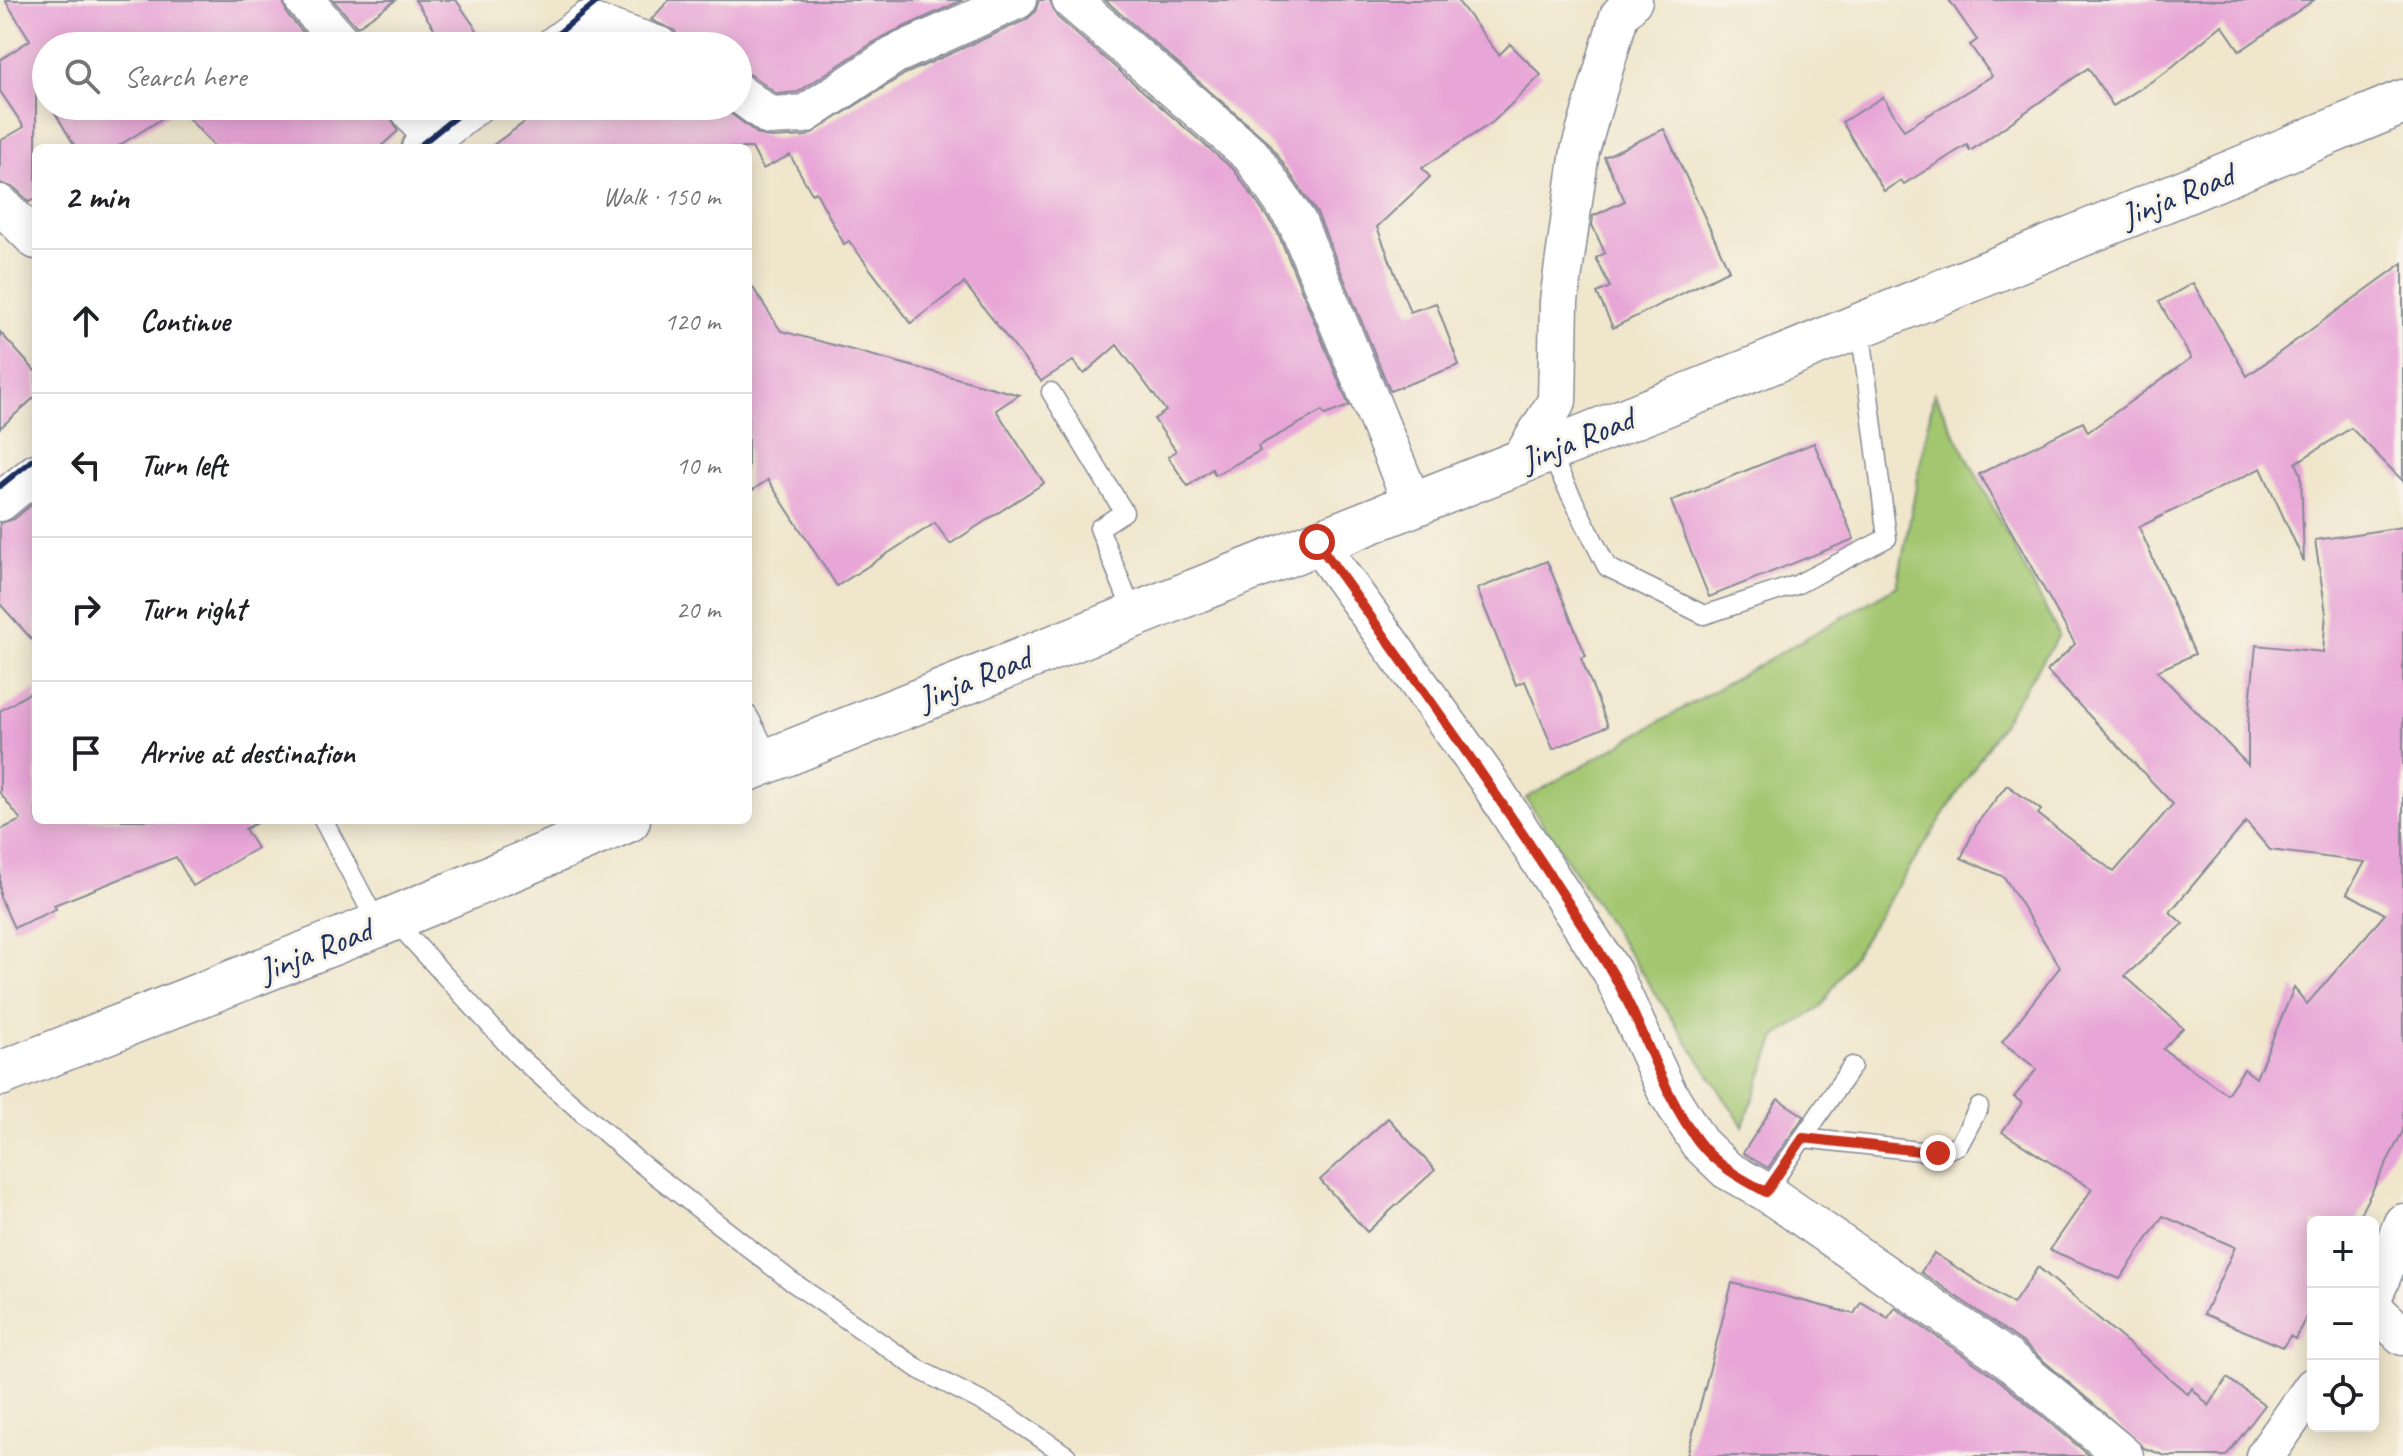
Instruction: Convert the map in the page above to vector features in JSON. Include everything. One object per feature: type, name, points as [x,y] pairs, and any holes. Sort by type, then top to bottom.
[{"type":"highway","name":"Jinja Road","points":[[760,764],[2399,113]]},
{"type":"highway","name":"Jinja Road","points":[[0,1074],[386,922],[619,824]]},
{"type":"street","points":[[304,0],[332,32]]},
{"type":"street","points":[[752,103],[770,116],[805,114],[894,55],[1017,0]]},
{"type":"street","points":[[1071,0],[1251,155],[1297,222],[1413,505]]},
{"type":"street","points":[[1534,456],[1557,401],[1559,301],[1580,151],[1619,16],[1633,0]]},
{"type":"street","points":[[572,32],[598,11],[635,32]]},
{"type":"street","points":[[414,120],[427,144],[457,120]]},
{"type":"street","points":[[0,204],[32,236]]},
{"type":"street","points":[[0,502],[32,476]]},
{"type":"street","points":[[1317,542],[1486,777],[1612,972],[1666,1090],[1699,1143],[1727,1170],[1766,1192],[2008,1359],[2124,1456]]},
{"type":"street","points":[[2377,1288],[2403,1223]]},
{"type":"street","points":[[2379,1314],[2403,1336]]},
{"type":"street","points":[[2265,1456],[2307,1396]]},
{"type":"lane","points":[[1534,456],[1607,567],[1704,615],[1796,585],[1887,538],[1860,325]]},
{"type":"lane","points":[[1051,392],[1124,512],[1099,528],[1134,615]]},
{"type":"lane","points":[[752,731],[760,764]]},
{"type":"lane","points":[[325,824],[386,922],[518,1056],[635,1159],[791,1281],[920,1370],[1006,1414],[1067,1456]]},
{"type":"lane","points":[[1766,1192],[1852,1066]]},
{"type":"lane","points":[[1803,1138],[1938,1153],[1959,1145],[1979,1107]]},
{"type":"green space","points":[[1934,393],[2059,635],[1820,1008],[1776,1037],[1743,1126],[1526,798],[1897,586]]},
{"type":"building","points":[[5,0],[283,0],[287,14],[303,32],[32,32],[32,120],[36,120],[36,144],[32,144],[32,200],[29,202],[15,188],[0,183],[0,141],[24,127],[0,91],[0,60],[30,40]]},
{"type":"building","points":[[333,0],[396,0],[357,27]]},
{"type":"building","points":[[415,0],[456,0],[478,32],[437,32]]},
{"type":"building","points":[[669,0],[963,0],[882,37],[798,92],[777,94],[752,76],[752,32],[675,32],[651,20]]},
{"type":"building","points":[[1039,0],[1050,0],[1057,17],[1234,170],[1278,233],[1349,406],[1325,415],[1322,411],[1258,446],[1260,451],[1215,475],[1212,469],[1188,486],[1168,457],[1176,451],[1154,419],[1166,411],[1117,345],[1084,374],[1073,361],[1041,381],[964,283],[911,323],[849,241],[844,244],[816,192],[812,194],[790,155],[763,169],[752,144],[495,144],[528,120],[740,120],[758,134],[771,138],[807,136],[905,74],[1026,20],[1035,12]]},
{"type":"building","points":[[1105,0],[1457,0],[1499,55],[1510,44],[1541,75],[1493,122],[1422,168],[1430,177],[1377,227],[1410,312],[1436,303],[1459,365],[1390,391],[1317,213],[1269,143]]},
{"type":"building","points":[[1949,0],[2314,0],[2240,51],[2222,25],[2166,72],[2113,106],[2088,68],[1970,151],[1967,145],[1904,184],[1901,180],[1884,191],[1842,122],[1883,97],[1904,130],[1992,76],[1970,45],[1977,40]]},
{"type":"building","points":[[59,120],[160,120],[121,144],[74,144]]},
{"type":"building","points":[[190,120],[392,120],[398,131],[383,144],[212,144]]},
{"type":"building","points":[[1664,129],[1729,270],[1613,328],[1597,293],[1610,287],[1596,258],[1605,253],[1592,225],[1593,216],[1625,201],[1604,157]]},
{"type":"building","points":[[2403,263],[2403,481],[2351,428],[2296,463],[2301,474],[2304,562],[2261,468],[2139,527],[2195,654],[2157,671],[2248,765],[2248,724],[2256,645],[2323,652],[2326,613],[2315,540],[2403,527],[2403,1131],[2359,1216],[2307,1216],[2307,1316],[2295,1339],[2290,1336],[2283,1347],[2204,1314],[2235,1247],[2163,1216],[2120,1279],[2050,1250],[2092,1189],[2002,1132],[2022,1103],[2014,1097],[2037,1069],[2002,1042],[2060,967],[2004,877],[1961,858],[1978,822],[2007,785],[2041,810],[2038,814],[2114,872],[2173,804],[2047,671],[2075,644],[1979,474],[2083,422],[2088,432],[2191,358],[2159,302],[2193,283],[2247,376]],"holes":[[[2246,822],[2270,850],[2365,862],[2347,893],[2385,914],[2307,1004],[2294,988],[2256,1078],[2244,1069],[2227,1094],[2163,1049],[2183,1028],[2125,976],[2183,924],[2170,912]]]},
{"type":"building","points":[[752,286],[781,331],[1019,395],[996,410],[1044,483],[950,544],[935,523],[837,586],[768,480],[752,490]]},
{"type":"building","points":[[0,332],[32,368],[32,400],[0,428]]},
{"type":"building","points":[[1814,443],[1854,539],[1709,597],[1671,501]]},
{"type":"building","points":[[32,504],[32,640],[0,604],[0,523],[14,519]]},
{"type":"building","points":[[1547,561],[1586,656],[1581,658],[1608,726],[1553,749],[1525,681],[1516,685],[1477,589]]},
{"type":"building","points":[[32,691],[32,824],[254,824],[245,829],[257,848],[193,886],[176,857],[54,905],[56,909],[14,928],[0,897],[0,830],[21,820],[0,793],[0,711]]},
{"type":"building","points":[[1778,1099],[1804,1116],[1768,1168],[1743,1153]]},
{"type":"building","points":[[1388,1118],[1435,1170],[1367,1232],[1320,1180]]},
{"type":"building","points":[[1934,1253],[2013,1304],[2038,1267],[2188,1394],[2192,1388],[2209,1406],[2227,1378],[2265,1405],[2226,1456],[2166,1456],[2144,1448],[2022,1342],[1921,1272]]},
{"type":"building","points":[[1732,1283],[1854,1314],[1861,1302],[1888,1318],[1895,1308],[1995,1377],[2090,1456],[1687,1456]]},
{"type":"railway","points":[[560,32],[599,0]]},
{"type":"railway","points":[[422,144],[452,120]]},
{"type":"railway","points":[[0,486],[32,460]]},
{"type":"route","points":[[1317,542],[1486,777],[1612,972],[1666,1090],[1699,1143],[1727,1170],[1766,1192],[1803,1138],[1938,1153]]}]
